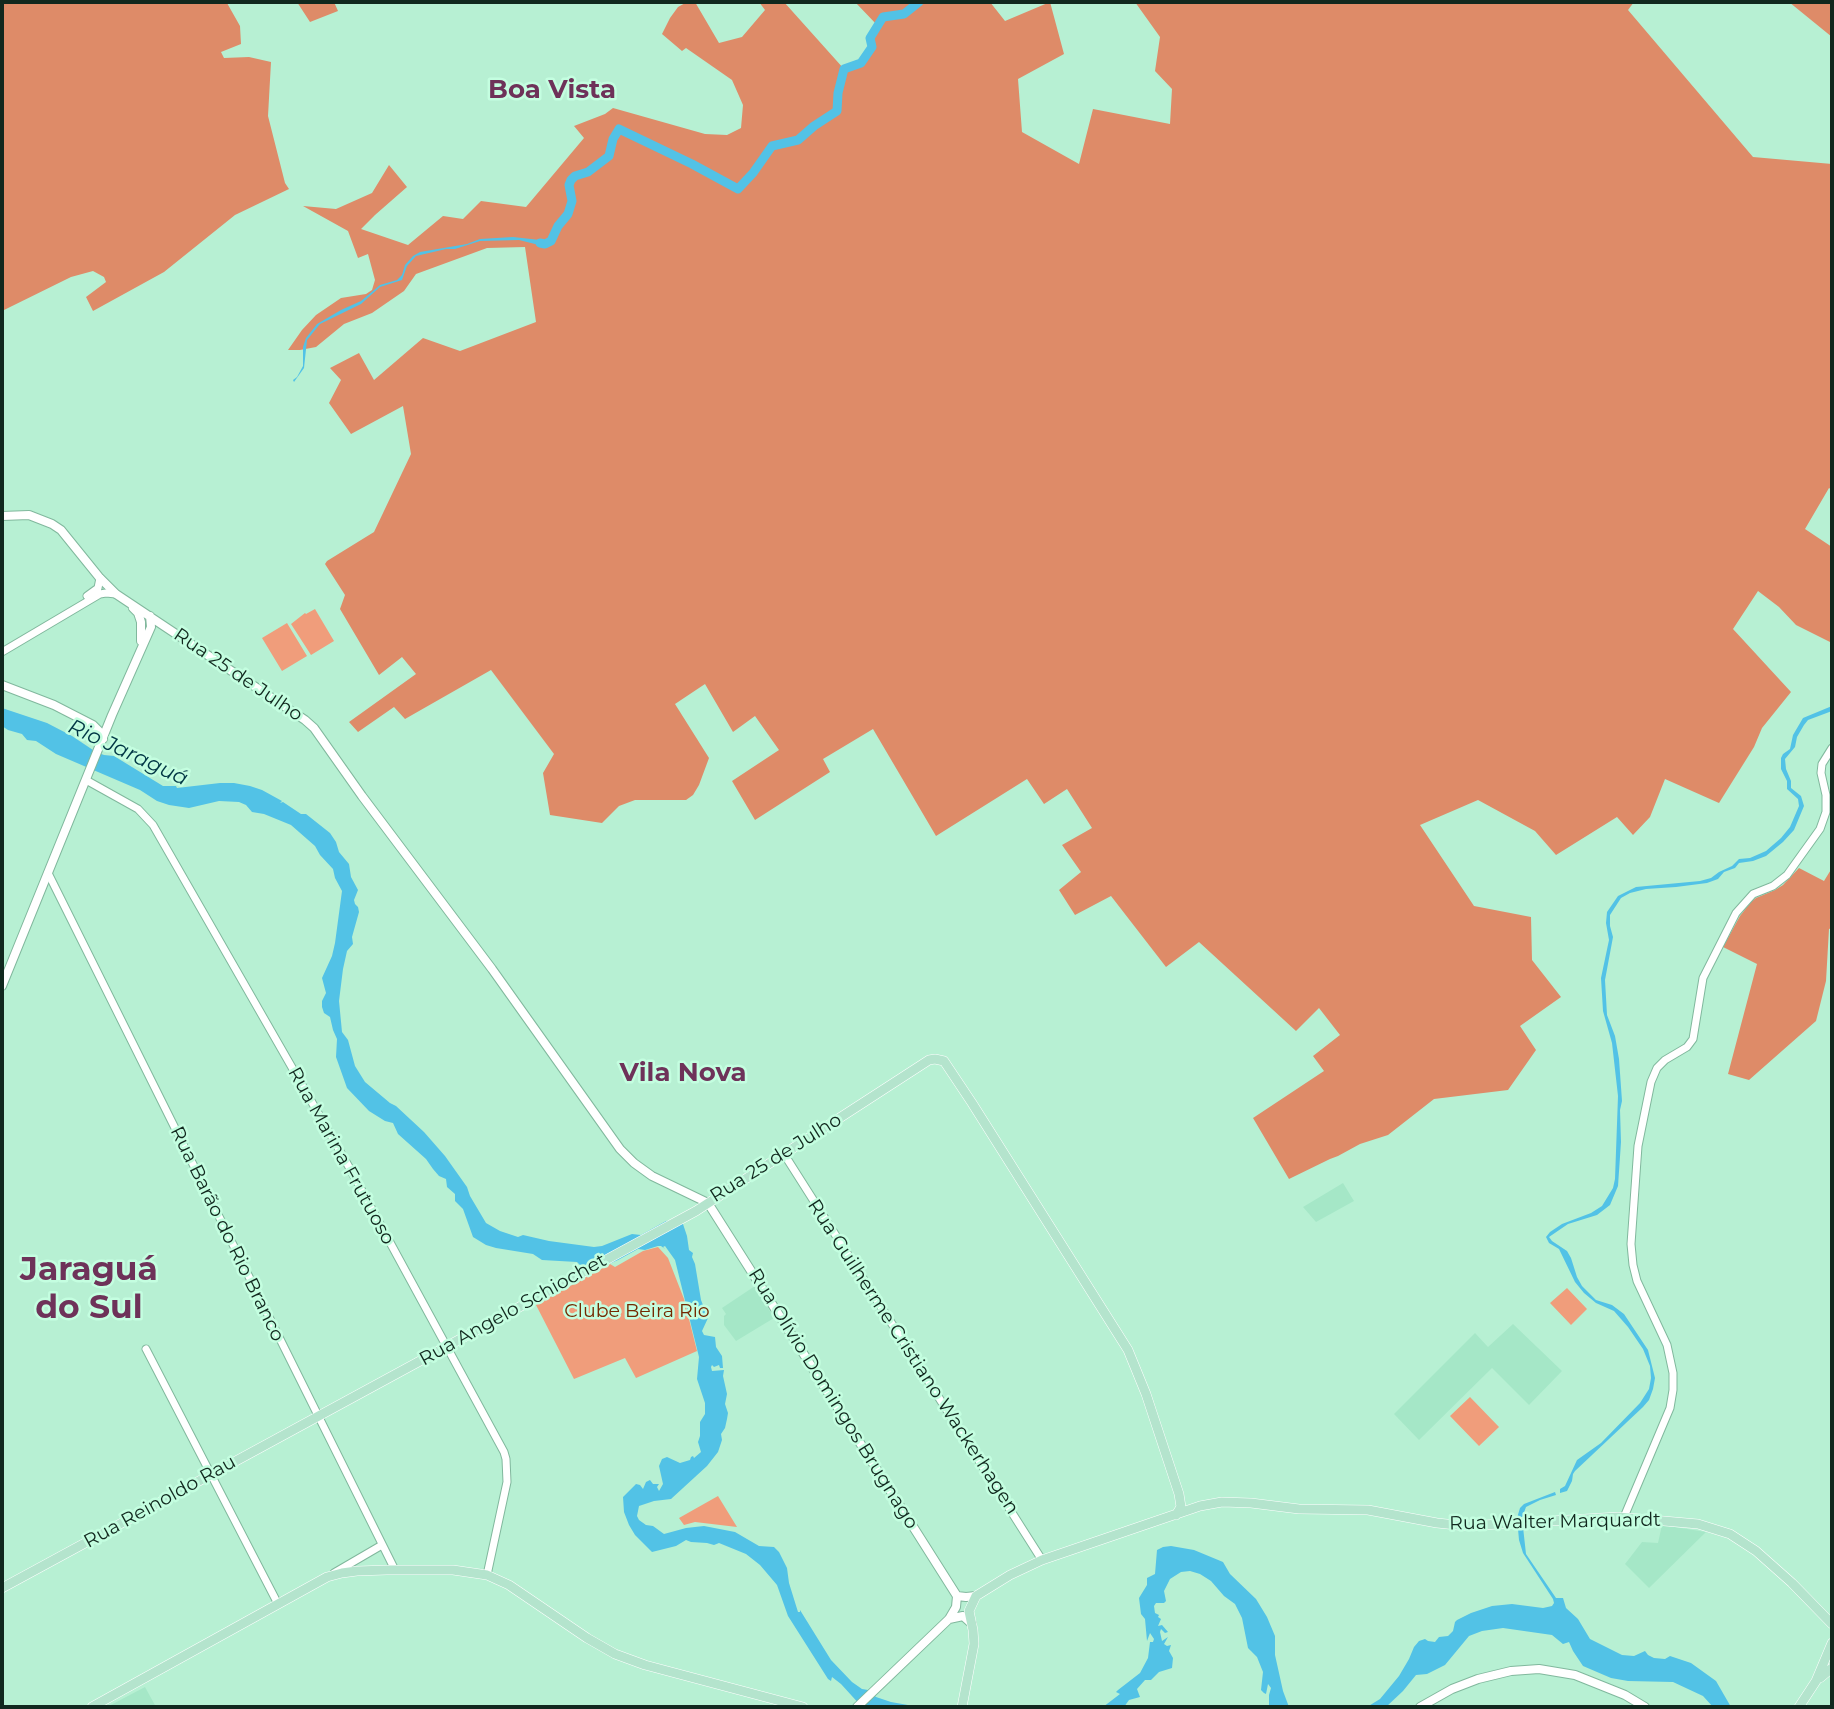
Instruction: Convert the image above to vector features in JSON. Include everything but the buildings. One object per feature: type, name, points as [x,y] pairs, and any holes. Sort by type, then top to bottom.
[{"type":"main road","name":"Rua 25 de Julho","points":[[2,516],[29,515],[61,530],[116,594],[314,728],[492,968],[620,1149],[652,1176],[708,1203],[929,1060],[944,1061],[1021,1178],[1128,1350],[1179,1494],[1181,1507],[1176,1515]]},
{"type":"main road","points":[[127,602],[138,613],[142,622],[139,651]]},
{"type":"main road","points":[[2,986],[112,715],[152,624],[150,616]]},
{"type":"main road","points":[[145,639],[159,631],[176,634]]},
{"type":"main road","points":[[2,685],[54,705],[93,725],[99,731],[102,741]]},
{"type":"main road","points":[[93,725],[102,723],[112,715]]},
{"type":"main road","name":"Rua Angelo Schiochet","points":[[318,1416],[708,1203]]},
{"type":"main road","name":"Rua Olívio Domingos Brugnago","points":[[708,1203],[957,1596]]},
{"type":"main road","name":"Rua Reinoldo Rau","points":[[2,1588],[318,1416]]},
{"type":"main road","points":[[1179,1494],[1187,1502],[1200,1506]]},
{"type":"main road","name":"Rua Walter Marquardt","points":[[976,1596],[1013,1573],[1042,1560],[1200,1506],[1222,1502],[1299,1509],[1368,1510],[1466,1527],[1624,1517],[1690,1522],[1730,1534],[1756,1551],[1830,1621],[1831,1649]]},
{"type":"main road","points":[[92,1707],[327,1577],[357,1571],[453,1570],[486,1575],[509,1585],[587,1638],[624,1657],[803,1707]]},
{"type":"main road","points":[[857,1707],[949,1619],[956,1608],[957,1596],[976,1596]]},
{"type":"main road","points":[[962,1707],[974,1644],[969,1614],[976,1596]]},
{"type":"main road","points":[[949,1619],[963,1616],[972,1624]]},
{"type":"main road","points":[[1799,1707],[1816,1681],[1831,1649]]},
{"type":"main road","points":[[1816,1681],[1832,1668]]},
{"type":"main road","points":[[1420,1707],[1452,1689],[1478,1679],[1511,1671],[1539,1669],[1575,1675],[1625,1695],[1645,1707]]},
{"type":"street","points":[[2,646],[93,592],[99,586],[98,576]]},
{"type":"street","points":[[2,652],[100,594],[116,594]]},
{"type":"street","points":[[1624,1517],[1670,1408],[1674,1390],[1667,1345],[1637,1281],[1630,1244],[1638,1146],[1651,1082],[1657,1068],[1687,1047],[1693,1039],[1703,978],[1737,913],[1753,894],[1773,887],[1787,875],[1820,829],[1826,812],[1822,764],[1832,748]]},
{"type":"street","name":"Rua Marina Frutuoso","points":[[87,777],[138,810],[153,825],[349,1167],[506,1459],[507,1482],[486,1575]]},
{"type":"street","name":"Rua Barão do Rio Branco","points":[[48,873],[395,1570]]},
{"type":"street","points":[[41,891],[51,890],[60,897]]},
{"type":"street","name":"Rua Guilherme Cristiano Wackerhagen","points":[[784,1154],[1042,1560]]},
{"type":"street","points":[[146,1349],[278,1604]]},
{"type":"street","points":[[327,1577],[382,1545]]},
{"type":"shaded area","points":[[2,2],[227,3],[240,26],[241,44],[221,52],[224,58],[249,57],[271,62],[268,116],[285,183],[289,189],[235,215],[164,272],[93,311],[86,297],[106,282],[104,277],[93,271],[71,277],[2,311]]},
{"type":"shaded area","points":[[297,2],[334,2],[338,11],[310,22]]},
{"type":"shaded area","points":[[687,2],[695,2],[719,43],[742,37],[765,10],[759,2],[784,2],[844,69],[862,63],[872,48],[870,38],[878,26],[855,2],[990,2],[1005,21],[1050,2],[1064,54],[1018,79],[1022,132],[1079,164],[1093,109],[1170,124],[1172,89],[1155,71],[1160,37],[1135,2],[1634,2],[1628,10],[1753,157],[1832,164],[1832,490],[1829,488],[1805,529],[1832,547],[1832,643],[1796,625],[1758,591],[1733,629],[1791,692],[1762,728],[1754,747],[1719,803],[1665,779],[1650,817],[1633,835],[1617,817],[1556,855],[1535,831],[1478,800],[1420,825],[1474,906],[1531,917],[1532,960],[1561,997],[1520,1026],[1536,1050],[1508,1090],[1434,1099],[1388,1135],[1360,1144],[1289,1179],[1253,1118],[1324,1071],[1313,1056],[1340,1035],[1319,1008],[1296,1031],[1199,942],[1166,967],[1111,896],[1075,915],[1059,890],[1081,872],[1062,845],[1092,828],[1067,789],[1044,804],[1027,779],[936,836],[873,729],[823,759],[830,772],[755,820],[732,781],[779,750],[755,716],[733,732],[705,684],[675,704],[709,758],[693,795],[686,800],[635,800],[619,806],[602,823],[550,815],[543,773],[554,754],[491,670],[405,719],[394,707],[358,732],[349,722],[416,674],[402,657],[379,675],[340,609],[345,595],[325,564],[374,532],[411,454],[403,406],[351,434],[329,403],[341,380],[330,368],[359,353],[374,380],[423,338],[460,351],[536,322],[525,247],[487,248],[416,274],[404,291],[372,313],[344,324],[316,347],[288,350],[316,315],[341,298],[366,294],[372,290],[375,280],[368,254],[358,258],[348,231],[303,206],[336,209],[372,193],[389,165],[407,187],[361,229],[408,245],[443,216],[463,219],[481,201],[526,207],[584,138],[574,126],[613,108],[705,134],[727,135],[741,128],[743,105],[732,80],[686,48],[682,51],[662,34],[678,7]]},
{"type":"shaded area","points":[[1789,2],[1832,2],[1832,37]]},
{"type":"shaded area","points":[[1799,868],[1824,881],[1832,868],[1832,928],[1829,929],[1826,981],[1816,1021],[1749,1080],[1728,1074],[1757,964],[1723,947],[1751,902],[1783,885]]},
{"type":"shaded area","points":[[1343,1183],[1354,1201],[1316,1222],[1303,1207]]},
{"type":"shaded area","points":[[755,1286],[774,1318],[736,1341],[724,1325],[726,1314],[722,1308]]},
{"type":"shaded area","points":[[1513,1324],[1562,1371],[1529,1405],[1492,1368],[1419,1440],[1394,1414],[1475,1333],[1488,1347]]},
{"type":"shaded area","points":[[1662,1525],[1706,1532],[1649,1588],[1625,1564],[1642,1542],[1658,1543]]},
{"type":"shaded area","points":[[145,1687],[156,1707],[107,1707]]},
{"type":"green space","points":[[315,609],[334,641],[311,655],[291,624]]},
{"type":"green space","points":[[287,623],[307,656],[282,671],[262,638]]},
{"type":"green space","name":"Clube Beira Rio","points":[[658,1247],[668,1258],[684,1299],[697,1351],[636,1378],[625,1358],[574,1379],[536,1305],[610,1264],[615,1267],[643,1251]]},
{"type":"green space","points":[[1567,1288],[1587,1309],[1571,1325],[1550,1303]]},
{"type":"green space","points":[[1470,1397],[1499,1427],[1479,1446],[1450,1416]]},
{"type":"green space","points":[[718,1496],[737,1527],[695,1522],[684,1525],[679,1518]]},
{"type":"water","points":[[513,237],[550,243],[543,246],[519,240],[480,241],[416,256],[407,266],[402,280],[380,287],[361,304],[320,324],[307,340],[304,368],[294,382],[303,366],[306,338],[317,324],[361,301],[380,285],[397,280],[413,256],[420,252],[467,244],[480,239]]},
{"type":"water","points":[[1832,706],[1832,711],[1808,720],[1797,737],[1795,747],[1785,759],[1791,788],[1801,796],[1804,806],[1794,830],[1783,842],[1766,856],[1739,863],[1718,879],[1707,883],[1630,893],[1621,898],[1610,915],[1613,937],[1605,980],[1607,1015],[1615,1036],[1622,1101],[1618,1186],[1610,1205],[1597,1215],[1568,1224],[1549,1237],[1567,1251],[1582,1286],[1596,1300],[1612,1305],[1624,1314],[1648,1350],[1655,1378],[1649,1400],[1575,1471],[1567,1491],[1560,1493],[1577,1460],[1601,1443],[1640,1403],[1649,1389],[1651,1378],[1650,1366],[1643,1349],[1628,1327],[1614,1311],[1596,1303],[1584,1293],[1575,1282],[1559,1249],[1549,1243],[1546,1237],[1562,1224],[1602,1206],[1613,1188],[1615,1179],[1618,1096],[1612,1043],[1603,1011],[1601,978],[1609,940],[1607,912],[1618,896],[1636,887],[1711,878],[1739,859],[1750,858],[1766,851],[1781,838],[1790,827],[1799,806],[1798,799],[1787,789],[1781,758],[1790,749],[1793,735],[1803,718]]},
{"type":"water","points":[[2,708],[47,723],[96,752],[114,756],[163,786],[177,788],[234,783],[262,790],[282,801],[280,803],[306,814],[330,833],[339,852],[349,864],[351,877],[358,890],[354,900],[359,912],[352,937],[353,944],[347,951],[339,1001],[342,1032],[348,1040],[355,1066],[365,1082],[396,1106],[445,1156],[467,1187],[486,1223],[518,1237],[523,1235],[594,1247],[632,1234],[641,1235],[666,1221],[675,1220],[683,1224],[689,1250],[693,1253],[701,1300],[708,1318],[702,1331],[704,1335],[715,1337],[716,1347],[722,1356],[723,1368],[719,1365],[711,1367],[712,1371],[724,1370],[727,1394],[725,1404],[728,1413],[718,1452],[707,1466],[671,1499],[639,1506],[639,1520],[664,1534],[704,1526],[735,1532],[759,1546],[774,1547],[787,1568],[798,1612],[800,1610],[831,1660],[852,1682],[876,1697],[919,1707],[862,1707],[841,1684],[832,1677],[831,1681],[828,1679],[788,1616],[777,1585],[760,1565],[746,1554],[719,1543],[714,1545],[686,1540],[676,1546],[652,1552],[635,1535],[624,1512],[623,1497],[636,1484],[643,1489],[650,1480],[653,1484],[659,1484],[659,1491],[663,1484],[659,1466],[662,1459],[667,1457],[680,1463],[701,1452],[698,1442],[705,1403],[697,1379],[699,1357],[675,1260],[665,1246],[665,1249],[658,1246],[638,1249],[599,1268],[583,1268],[577,1262],[542,1260],[533,1254],[496,1248],[473,1237],[463,1209],[455,1201],[455,1194],[447,1187],[446,1179],[439,1176],[426,1159],[398,1134],[393,1123],[369,1111],[347,1088],[336,1057],[337,1039],[330,1017],[324,1013],[322,1007],[326,993],[322,978],[335,943],[342,891],[333,869],[315,846],[291,825],[252,812],[239,802],[219,801],[189,808],[157,801],[140,790],[56,754],[36,741],[27,740],[22,734],[8,730],[2,726]]},
{"type":"water","points":[[1555,1492],[1556,1495],[1526,1507],[1522,1518],[1526,1554],[1556,1598],[1563,1598],[1566,1608],[1578,1619],[1590,1639],[1622,1655],[1634,1656],[1645,1651],[1654,1658],[1665,1659],[1670,1656],[1691,1663],[1716,1681],[1731,1707],[1713,1707],[1703,1696],[1673,1682],[1611,1678],[1583,1666],[1569,1642],[1563,1644],[1552,1635],[1503,1628],[1469,1636],[1445,1665],[1427,1674],[1416,1675],[1386,1707],[1367,1707],[1380,1699],[1399,1676],[1419,1641],[1425,1639],[1435,1642],[1439,1637],[1448,1636],[1457,1620],[1492,1606],[1552,1606],[1553,1599],[1523,1553],[1517,1518],[1524,1504]]},
{"type":"water","points":[[1171,1546],[1194,1550],[1223,1562],[1230,1574],[1256,1599],[1275,1636],[1275,1655],[1289,1707],[1269,1707],[1271,1688],[1268,1684],[1266,1694],[1261,1690],[1263,1672],[1257,1657],[1248,1648],[1242,1618],[1235,1604],[1211,1581],[1190,1571],[1181,1572],[1170,1579],[1164,1591],[1166,1601],[1154,1606],[1155,1613],[1161,1619],[1158,1626],[1162,1625],[1168,1632],[1165,1633],[1161,1629],[1160,1632],[1162,1641],[1168,1637],[1164,1644],[1171,1645],[1169,1651],[1173,1658],[1172,1668],[1159,1672],[1151,1680],[1145,1680],[1137,1689],[1140,1697],[1129,1700],[1124,1707],[1103,1707],[1120,1694],[1116,1692],[1118,1690],[1140,1673],[1148,1658],[1150,1642],[1154,1639],[1150,1633],[1147,1641],[1139,1598],[1147,1585],[1147,1578],[1155,1574],[1157,1550]]},
{"type":"waterway","points":[[540,243],[551,241],[568,214],[572,201],[569,185],[571,180],[588,172],[609,156],[613,139],[619,129],[738,189],[772,146],[798,140],[837,111],[844,69],[861,63],[872,47],[870,38],[883,17],[904,14],[919,2]]},
{"type":"district","name":"Boa Vista","points":[[552,90]]},
{"type":"district","name":"Vila Nova","points":[[683,1073]]},
{"type":"district","name":"Jaraguá do Sul","points":[[89,1289]]},
{"type":"water label","name":"Rio Jaraguá","points":[[128,753]]}]
